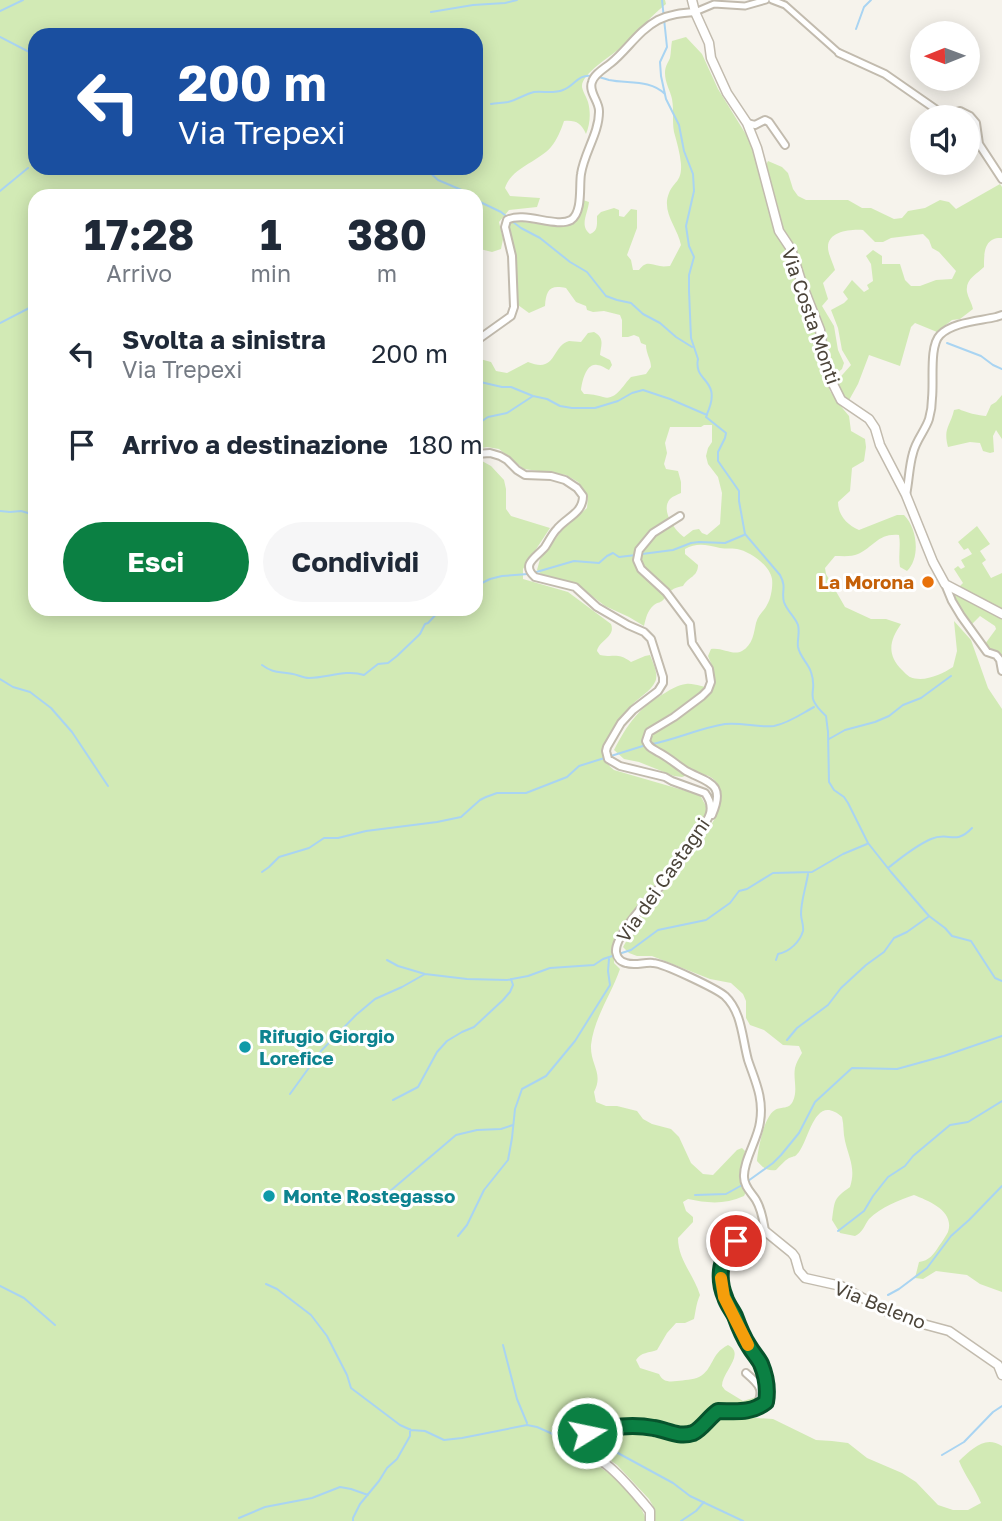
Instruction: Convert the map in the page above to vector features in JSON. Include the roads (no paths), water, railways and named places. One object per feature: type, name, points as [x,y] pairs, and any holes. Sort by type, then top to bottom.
[{"type":"street","name":"Via Costa Monti","points":[[692,0],[709,43],[711,58],[727,93],[747,123],[757,148],[779,231],[791,249],[820,330],[826,370],[841,400],[869,419],[875,428],[886,459],[906,495],[933,562],[946,583]]},
{"type":"street","points":[[483,336],[511,316],[514,307],[512,256],[505,223],[515,217],[564,222],[576,214],[583,164],[599,116],[599,104],[591,86],[593,78],[620,56],[647,27],[671,15],[695,12],[714,4],[745,6],[766,0]]},
{"type":"street","points":[[772,0],[785,5],[839,53],[886,74],[944,115],[957,111],[967,113],[976,123],[979,144],[1002,179]]},
{"type":"street","points":[[747,123],[755,125],[765,120],[769,122],[785,145]]},
{"type":"street","points":[[906,495],[912,455],[929,420],[932,407],[935,343],[940,335],[953,327],[1002,315]]},
{"type":"street","name":"Via dei Castagni","points":[[483,454],[500,456],[525,475],[551,476],[565,480],[583,496],[580,509],[558,527],[546,546],[529,564],[529,570],[535,577],[575,587],[597,607],[649,637],[663,683],[654,696],[626,717],[607,747],[607,755],[611,762],[620,766],[665,777],[705,793],[710,803],[707,822],[674,871],[636,914],[618,942],[616,953],[626,964],[666,965],[716,989],[729,1000],[741,1027],[748,1060],[760,1093],[761,1120],[743,1175],[747,1189],[762,1212],[765,1231]]},
{"type":"street","points":[[680,516],[653,533],[639,551],[638,561],[641,569],[666,592],[690,624],[692,643],[709,669],[710,685],[702,696],[674,717],[652,729],[646,741],[650,748],[690,773],[711,782],[717,794],[716,806],[707,822]]},
{"type":"street","points":[[946,583],[1002,614]]},
{"type":"street","points":[[946,583],[961,616],[987,652],[996,655],[1000,660],[1002,671]]},
{"type":"street","points":[[650,1521],[650,1511],[646,1506],[613,1471],[588,1452],[583,1438],[593,1431],[632,1426],[689,1434],[696,1432],[718,1411],[741,1412],[755,1409],[766,1402],[767,1390],[760,1360],[741,1332],[724,1297],[721,1284],[725,1255],[732,1245],[736,1241],[765,1231]]},
{"type":"street","name":"Via Beleno","points":[[765,1231],[792,1253],[799,1271],[806,1278],[841,1286],[898,1316],[949,1331],[998,1365],[1002,1375]]},
{"type":"street","points":[[746,1373],[757,1382],[761,1392],[755,1409]]},
{"type":"waterway","points":[[0,11],[23,0]]},
{"type":"waterway","points":[[431,12],[517,0]]},
{"type":"waterway","points":[[662,0],[667,47],[660,62],[661,76],[666,99],[679,125],[684,151],[693,174],[694,191],[686,226],[694,257],[689,275],[691,338],[700,373],[712,394],[707,414]]},
{"type":"waterway","points":[[856,29],[864,7],[871,0]]},
{"type":"waterway","points":[[0,37],[28,51]]},
{"type":"waterway","points":[[491,104],[511,101],[534,92],[559,91],[579,78],[592,76]]},
{"type":"waterway","points":[[597,77],[646,84],[665,94]]},
{"type":"waterway","points":[[0,191],[28,168]]},
{"type":"waterway","points":[[433,175],[459,189]]},
{"type":"waterway","points":[[483,203],[506,216]]},
{"type":"waterway","points":[[513,222],[587,272],[606,296],[631,303],[692,347]]},
{"type":"waterway","points":[[0,323],[28,309]]},
{"type":"waterway","points":[[947,343],[981,356],[1002,369]]},
{"type":"waterway","points":[[483,383],[511,387],[572,408],[595,408],[643,390],[707,415],[706,417],[726,433],[718,452],[718,461],[739,491],[745,534],[782,579],[784,602],[798,625],[799,651],[813,679],[813,698],[826,716],[829,782],[848,803],[868,843],[929,916],[952,936],[971,941],[995,978],[1002,981]]},
{"type":"waterway","points":[[483,420],[507,413],[533,396]]},
{"type":"waterway","points":[[0,511],[28,513]]},
{"type":"waterway","points":[[642,554],[673,550],[691,543],[725,543],[744,535]]},
{"type":"waterway","points":[[533,573],[574,561],[599,563],[613,553],[619,557],[636,555]]},
{"type":"waterway","points":[[483,582],[502,576],[528,574]]},
{"type":"waterway","points":[[262,665],[274,671],[307,678],[350,673],[364,675],[378,664],[388,663],[397,656],[434,616]]},
{"type":"waterway","points":[[829,739],[845,730],[889,716],[903,705],[921,698],[951,676]]},
{"type":"waterway","points":[[0,679],[13,687],[30,692],[51,708],[72,732],[108,786]]},
{"type":"waterway","points":[[652,744],[725,724],[774,726],[790,721],[814,707]]},
{"type":"waterway","points":[[262,872],[279,857],[309,848],[324,838],[338,838],[366,831],[461,817],[486,797],[497,793],[526,793],[567,777],[579,766],[646,745]]},
{"type":"waterway","points":[[888,868],[931,839],[961,836],[972,828]]},
{"type":"waterway","points":[[387,960],[425,974],[507,980],[550,968],[594,965],[603,959],[631,950],[658,930],[706,920],[730,903],[739,891],[773,873],[812,872],[867,844]]},
{"type":"waterway","points":[[776,960],[778,954],[790,949],[802,935],[801,909],[808,874]]},
{"type":"waterway","points":[[787,1040],[797,1028],[828,1005],[841,988],[866,965],[884,952],[894,938],[928,917]]},
{"type":"waterway","points":[[458,1236],[467,1225],[484,1190],[508,1160],[515,1109],[522,1089],[546,1076],[575,1041],[610,985],[609,959]]},
{"type":"waterway","points":[[290,1094],[321,1051],[356,1015],[375,999],[425,974]]},
{"type":"waterway","points":[[393,1100],[418,1087],[437,1052],[447,1041],[474,1027],[503,1000],[513,985],[511,979]]},
{"type":"waterway","points":[[748,1181],[781,1155],[799,1133],[815,1102],[852,1068],[897,1069],[1002,1036]]},
{"type":"waterway","points":[[838,1231],[864,1211],[888,1177],[905,1166],[950,1125],[968,1122],[1002,1101]]},
{"type":"waterway","points":[[389,1192],[456,1135],[513,1125]]},
{"type":"waterway","points":[[695,1195],[726,1194],[744,1184]]},
{"type":"waterway","points":[[888,1295],[927,1268],[951,1236],[1002,1186]]},
{"type":"waterway","points":[[266,1284],[277,1289],[311,1315],[327,1336],[351,1388],[400,1425],[411,1430],[425,1431],[444,1440],[527,1425],[555,1435],[581,1437]]},
{"type":"waterway","points":[[0,1286],[24,1298],[55,1325]]},
{"type":"waterway","points":[[503,1345],[517,1399],[527,1423]]},
{"type":"waterway","points":[[942,1455],[964,1442],[1002,1406]]},
{"type":"waterway","points":[[353,1521],[360,1504],[397,1459],[410,1436],[410,1429]]},
{"type":"waterway","points":[[586,1438],[673,1483],[690,1496],[743,1521]]},
{"type":"waterway","points":[[239,1518],[265,1507],[312,1498],[340,1487],[368,1495]]},
{"type":"waterway","points":[[681,1521],[704,1502]]},
{"type":"place","name":"La Morona","points":[[928,582]]},
{"type":"place","name":"Rifugio Giorgio Lorefice","points":[[245,1047]]},
{"type":"place","name":"Monte Rostegasso","points":[[269,1196]]}]
